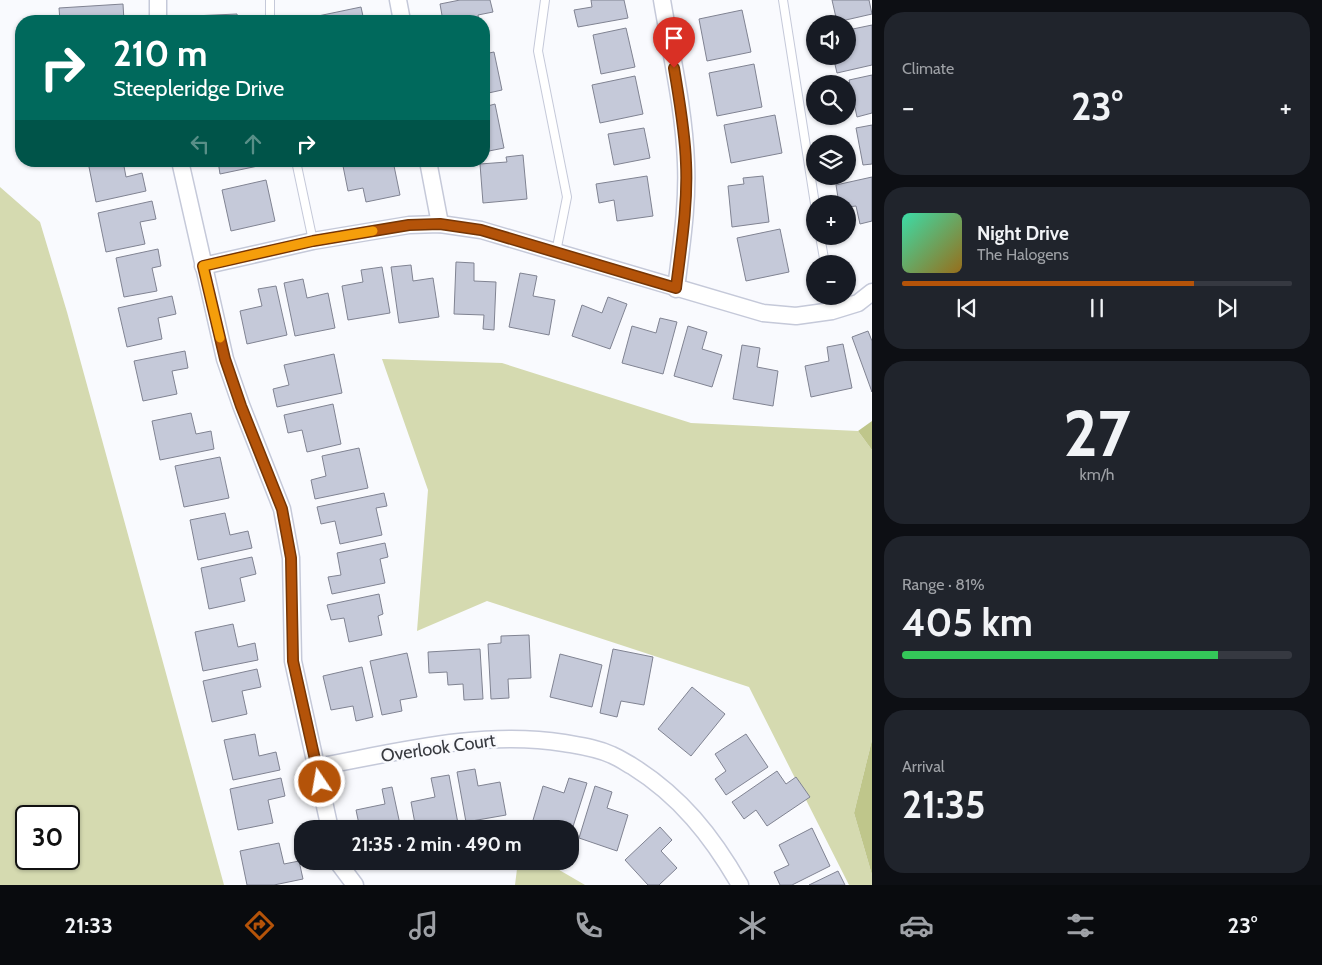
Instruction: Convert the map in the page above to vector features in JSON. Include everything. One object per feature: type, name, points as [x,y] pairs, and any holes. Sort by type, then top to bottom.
[{"type":"street","points":[[158,0],[158,15]]},
{"type":"street","points":[[398,0],[401,15]]},
{"type":"street","points":[[662,0],[682,119],[686,162],[686,200],[676,288]]},
{"type":"street","points":[[181,167],[225,359],[241,406],[282,509],[291,558],[293,661],[328,820]]},
{"type":"street","points":[[429,167],[440,224]]},
{"type":"street","points":[[203,266],[313,241],[409,225],[440,224],[481,230],[762,313],[796,316],[828,305]]},
{"type":"street","points":[[856,303],[872,292]]},
{"type":"street","name":"Overlook Court","points":[[317,767],[466,740],[513,738],[590,747],[613,755],[629,764],[677,800],[703,827],[740,885]]},
{"type":"street","points":[[344,870],[355,885]]},
{"type":"lane","points":[[270,0],[270,15]]},
{"type":"lane","points":[[545,0],[538,51],[567,197],[556,252]]},
{"type":"lane","points":[[783,0],[814,195]]},
{"type":"lane","points":[[297,167],[313,241]]},
{"type":"green space","points":[[0,187],[40,222],[67,312],[224,885],[0,885]]},
{"type":"green space","points":[[382,359],[502,363],[691,423],[858,431],[872,450],[872,740],[854,813],[872,875],[872,885],[849,885],[749,687],[487,601],[417,631],[428,490]]},
{"type":"green space","points":[[872,421],[872,450],[858,431]]},
{"type":"green space","points":[[872,740],[872,875],[854,813]]},
{"type":"green space","points":[[517,870],[559,870],[585,885],[515,885]]},
{"type":"building","points":[[460,0],[490,0],[493,12],[478,15],[442,15],[440,4]]},
{"type":"building","points":[[591,0],[624,0],[628,18],[578,27],[574,10],[592,7]]},
{"type":"building","points":[[832,0],[869,0],[872,14],[856,18],[856,15],[835,15]]},
{"type":"building","points":[[123,4],[124,15],[60,15],[59,8]]},
{"type":"building","points":[[361,7],[363,15],[323,15]]},
{"type":"building","points":[[742,10],[751,52],[707,61],[699,19]]},
{"type":"building","points":[[872,25],[872,65],[837,73],[835,65],[856,65],[856,28]]},
{"type":"building","points":[[626,28],[635,67],[601,74],[593,35]]},
{"type":"building","points":[[494,52],[502,90],[490,93],[490,53]]},
{"type":"building","points":[[754,64],[762,107],[717,116],[709,73]]},
{"type":"building","points":[[872,75],[872,113],[857,117],[856,112],[856,78]]},
{"type":"building","points":[[635,76],[643,114],[600,123],[592,85]]},
{"type":"building","points":[[495,104],[504,148],[490,151],[490,105]]},
{"type":"building","points":[[775,115],[782,153],[731,163],[724,125]]},
{"type":"building","points":[[872,125],[872,164],[863,165],[856,128]]},
{"type":"building","points":[[644,128],[650,158],[614,165],[608,134]]},
{"type":"building","points":[[523,155],[527,199],[483,203],[480,167],[490,167],[490,163],[507,162],[506,157]]},
{"type":"building","points":[[89,167],[124,167],[126,177],[142,173],[146,191],[96,202]]},
{"type":"building","points":[[219,167],[253,167],[220,174]]},
{"type":"building","points":[[343,167],[394,167],[400,195],[366,202],[363,188],[348,191]]},
{"type":"building","points":[[647,176],[653,216],[617,221],[614,200],[599,203],[596,184]]},
{"type":"building","points":[[763,176],[769,222],[732,227],[728,186],[744,184],[743,178]]},
{"type":"building","points":[[872,177],[872,221],[860,224],[856,206],[856,195],[838,195],[836,185],[856,185],[856,181]]},
{"type":"building","points":[[266,180],[275,221],[231,231],[222,190]]},
{"type":"building","points":[[152,201],[156,219],[140,222],[145,244],[106,252],[98,213]]},
{"type":"building","points":[[780,229],[789,272],[746,281],[737,238]]},
{"type":"building","points":[[158,249],[161,266],[152,268],[157,291],[124,297],[116,258]]},
{"type":"building","points":[[456,262],[474,263],[474,281],[496,282],[494,330],[483,329],[484,315],[454,314]]},
{"type":"building","points":[[411,265],[413,281],[433,278],[439,317],[399,323],[391,267]]},
{"type":"building","points":[[382,267],[390,313],[348,320],[342,286],[363,282],[361,270]]},
{"type":"building","points":[[520,273],[537,276],[533,296],[555,300],[549,335],[509,327]]},
{"type":"building","points":[[303,279],[307,298],[328,293],[335,328],[295,336],[284,283]]},
{"type":"building","points":[[276,286],[287,335],[247,344],[240,311],[262,306],[258,289]]},
{"type":"building","points":[[172,296],[176,314],[158,318],[162,339],[127,347],[118,308]]},
{"type":"building","points":[[608,297],[627,304],[610,349],[572,336],[582,305],[602,313]]},
{"type":"building","points":[[660,318],[677,322],[663,374],[622,363],[632,326],[656,333]]},
{"type":"building","points":[[688,326],[707,332],[702,349],[722,355],[712,387],[674,376]]},
{"type":"building","points":[[868,331],[872,341],[872,392],[852,337]]},
{"type":"building","points":[[843,344],[852,388],[811,397],[805,366],[829,361],[827,347]]},
{"type":"building","points":[[742,345],[760,348],[757,367],[778,371],[773,406],[733,399]]},
{"type":"building","points":[[185,351],[188,368],[172,371],[177,394],[143,401],[134,361]]},
{"type":"building","points":[[334,354],[342,393],[277,407],[273,389],[289,385],[284,365]]},
{"type":"building","points":[[333,404],[341,444],[307,452],[302,430],[288,433],[284,415]]},
{"type":"building","points":[[191,413],[196,434],[211,431],[214,449],[160,460],[152,421]]},
{"type":"building","points":[[359,448],[368,488],[315,499],[311,480],[326,476],[322,456]]},
{"type":"building","points":[[220,457],[229,498],[184,507],[175,466]]},
{"type":"building","points":[[384,493],[387,506],[376,508],[382,535],[340,544],[335,521],[321,524],[317,507]]},
{"type":"building","points":[[225,513],[230,535],[248,531],[252,548],[198,560],[190,520]]},
{"type":"building","points":[[385,543],[388,557],[380,559],[385,583],[332,594],[328,577],[341,575],[337,553]]},
{"type":"building","points":[[252,557],[256,574],[240,578],[245,601],[209,609],[201,568]]},
{"type":"building","points":[[379,594],[383,614],[378,616],[382,635],[349,642],[344,618],[331,620],[327,605]]},
{"type":"building","points":[[233,624],[238,647],[255,643],[258,660],[203,671],[195,632]]},
{"type":"building","points":[[529,635],[531,678],[508,679],[509,698],[491,699],[488,644],[501,643],[501,636]]},
{"type":"building","points":[[480,649],[483,699],[464,700],[463,684],[448,685],[447,672],[429,673],[428,652]]},
{"type":"building","points":[[613,649],[653,657],[644,705],[621,701],[617,717],[600,713]]},
{"type":"building","points":[[407,653],[417,697],[400,700],[402,711],[382,715],[370,661]]},
{"type":"building","points":[[560,654],[602,665],[592,707],[550,697]]},
{"type":"building","points":[[362,667],[373,717],[356,721],[353,706],[331,710],[323,676]]},
{"type":"building","points":[[257,669],[261,687],[242,691],[247,714],[212,722],[203,681]]},
{"type":"building","points":[[692,687],[725,714],[691,756],[658,729]]},
{"type":"building","points":[[255,734],[259,756],[276,752],[280,770],[233,780],[224,740]]},
{"type":"building","points":[[746,734],[768,767],[726,795],[715,779],[726,771],[715,754]]},
{"type":"building","points":[[475,769],[478,786],[500,782],[506,815],[466,820],[457,772]]},
{"type":"building","points":[[777,771],[786,784],[796,777],[810,797],[767,826],[756,810],[744,819],[732,802]]},
{"type":"building","points":[[449,775],[457,820],[414,820],[411,802],[435,797],[431,778]]},
{"type":"building","points":[[281,778],[285,796],[268,800],[273,823],[238,830],[230,789]]},
{"type":"building","points":[[569,778],[587,783],[575,820],[533,820],[543,786],[564,793]]},
{"type":"building","points":[[595,786],[612,792],[607,808],[628,815],[617,851],[579,838]]},
{"type":"building","points":[[392,787],[399,820],[358,820],[356,810],[385,804],[382,789]]},
{"type":"building","points":[[660,827],[672,840],[661,851],[677,868],[659,885],[648,885],[625,860]]},
{"type":"building","points":[[812,828],[830,866],[792,885],[780,885],[774,872],[789,865],[779,845]]},
{"type":"building","points":[[279,843],[284,864],[294,862],[294,870],[301,870],[303,879],[274,885],[247,885],[240,851]]},
{"type":"building","points":[[838,871],[845,885],[809,885]]},
{"type":"slow traffic","points":[[220,338],[203,266],[313,241],[373,231]]},
{"type":"route","points":[[320,782],[293,661],[291,558],[282,509],[241,406],[225,359],[203,266],[313,241],[409,225],[440,224],[481,230],[676,288],[686,200],[686,162],[674,68]]}]
